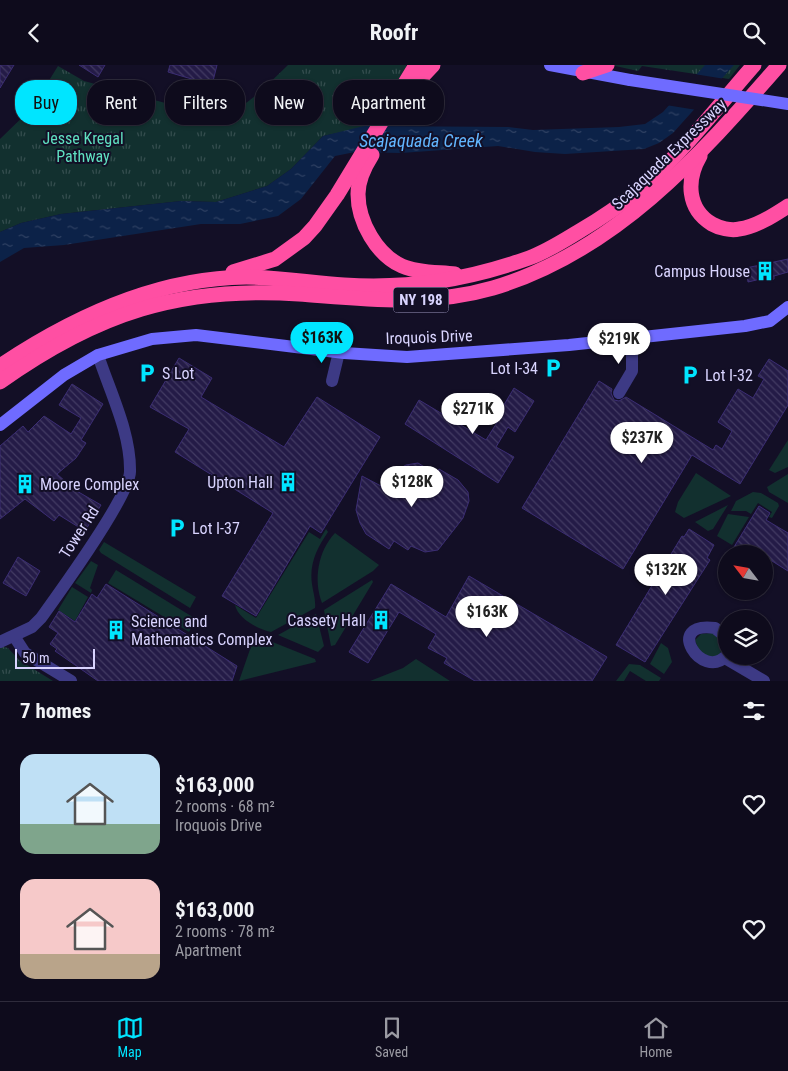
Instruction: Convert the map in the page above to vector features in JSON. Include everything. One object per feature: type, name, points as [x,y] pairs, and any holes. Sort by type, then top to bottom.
[{"type":"highway","points":[[409,80],[416,65]]},
{"type":"highway","points":[[419,80],[433,65]]},
{"type":"highway","points":[[583,73],[607,65]]},
{"type":"highway","name":"Scajaquada Expressway","points":[[0,366],[56,330],[101,309],[127,299],[195,283],[246,277],[346,285],[418,285],[474,275],[531,257],[564,241],[615,208],[641,188],[667,164],[754,65]]},
{"type":"highway","name":"Scajaquada Expressway","points":[[0,382],[28,362],[78,335],[126,314],[166,301],[236,293],[298,294],[382,301],[418,300],[493,288],[550,265],[602,237],[666,185],[779,65]]},
{"type":"highway","points":[[195,283],[261,264],[289,250],[315,226],[358,169],[385,125]]},
{"type":"highway","points":[[706,144],[694,166],[690,192],[698,213],[705,220],[716,226],[739,229],[774,215],[788,206]]},
{"type":"highway","points":[[358,169],[359,207],[369,233],[386,255],[403,266],[420,271],[474,275]]},
{"type":"street","points":[[550,65],[630,81],[788,104]]},
{"type":"street","name":"Iroquois Drive","points":[[0,425],[64,375],[98,355],[152,339],[196,335],[339,352],[407,357],[569,345],[745,326],[770,321],[788,307]]},
{"type":"street","points":[[619,393],[632,367],[632,338]]},
{"type":"street","points":[[332,381],[339,352]]},
{"type":"street","name":"Tower Rd","points":[[0,642],[32,627],[41,618],[102,527],[128,483],[130,462],[121,423],[98,355]]},
{"type":"street","points":[[718,630],[715,628],[703,628],[692,636],[689,649],[695,661],[706,667],[718,664]]},
{"type":"street","points":[[14,635],[25,653],[71,681]]},
{"type":"street","points":[[739,665],[764,681]]},
{"type":"green space","name":"Jesse Kregal Pathway","points":[[288,65],[406,65],[398,80],[333,80],[333,125],[370,126],[323,136],[291,169],[267,186],[216,202],[181,201],[61,214],[21,223],[0,232],[0,139],[15,124],[77,125],[77,80],[49,80],[58,66],[87,82],[87,125],[155,125],[155,100],[165,103],[165,125],[245,125],[245,104],[255,96],[255,125],[323,125],[323,80],[273,80]]},
{"type":"green space","points":[[611,65],[740,65],[729,79],[642,66],[638,71]]},
{"type":"green space","points":[[788,440],[788,467],[775,473],[769,470]]},
{"type":"green space","points":[[696,473],[731,496],[684,518],[675,512],[678,502]]},
{"type":"green space","points":[[788,474],[788,503],[769,492],[767,487]]},
{"type":"green space","points":[[753,492],[761,493],[778,503],[779,506],[772,518],[769,517],[772,512],[758,503],[751,514],[746,511],[731,511],[736,501]]},
{"type":"green space","points":[[728,505],[713,529],[708,531],[695,522]]},
{"type":"green space","points":[[728,514],[749,517],[732,545],[717,536]]},
{"type":"green space","points":[[326,529],[328,532],[317,550],[311,577],[315,608],[271,632],[255,626],[244,619],[235,605],[256,618],[309,532],[320,539]]},
{"type":"green space","points":[[335,533],[379,565],[373,571],[322,603],[318,585],[319,566],[325,548]]},
{"type":"green space","points":[[104,542],[196,597],[190,608],[101,553],[99,550]]},
{"type":"green space","points":[[91,561],[98,565],[90,588],[92,590],[91,593],[75,583]]},
{"type":"green space","points":[[116,570],[196,619],[189,632],[108,583]]},
{"type":"green space","points":[[372,580],[373,582],[335,645],[331,646],[324,610]]},
{"type":"green space","points":[[72,587],[88,597],[75,621],[58,610]]},
{"type":"green space","points":[[316,614],[324,646],[318,652],[278,635]]},
{"type":"green space","points":[[713,633],[718,637],[718,656],[703,661],[695,640],[701,634]]},
{"type":"green space","points":[[255,635],[315,659],[316,662],[239,681]]},
{"type":"green space","points":[[661,643],[668,648],[672,662],[664,674],[650,664]]},
{"type":"green space","points":[[0,646],[8,648],[19,660],[53,681],[0,681]]},
{"type":"green space","points":[[416,659],[450,681],[370,681],[403,668]]},
{"type":"green space","points":[[629,664],[640,665],[661,678],[659,681],[646,681],[630,671],[624,681],[616,681]]},
{"type":"water","name":"Scajaquada Creek","points":[[705,65],[734,65],[673,133],[659,143],[644,149],[565,154],[535,152],[498,146],[401,153],[355,152],[335,156],[301,199],[278,216],[240,224],[201,224],[64,245],[24,248],[0,262],[0,232],[21,223],[61,214],[181,201],[216,202],[267,186],[291,169],[323,136],[364,126],[508,127],[533,130],[619,127],[645,124],[663,112]]},
{"type":"pier","points":[[694,74],[725,79],[697,110],[666,105]]},
{"type":"building","points":[[0,65],[14,65],[0,88]]},
{"type":"building","points":[[79,65],[105,65],[98,77]]},
{"type":"building","points":[[170,65],[217,65],[213,80],[195,80],[168,72]]},
{"type":"building","name":"Campus House","points":[[788,259],[788,272],[774,276],[774,279],[766,281],[765,278],[748,282],[746,268]]},
{"type":"building","name":"Upton Hall","points":[[179,358],[212,378],[201,397],[284,447],[317,397],[380,437],[321,533],[310,526],[256,616],[222,596],[273,513],[175,452],[189,429],[150,407]]},
{"type":"building","points":[[769,359],[788,371],[788,405],[740,484],[692,455],[623,569],[522,508],[599,381],[612,389],[611,393],[614,400],[619,401],[626,397],[713,450],[716,445],[722,449],[732,431],[718,422],[738,389],[753,398],[764,379],[758,376]]},
{"type":"building","points":[[72,384],[103,404],[81,440],[86,443],[76,458],[57,474],[75,490],[101,505],[85,531],[59,515],[54,521],[25,499],[0,519],[0,446],[23,426],[28,432],[44,416],[71,434],[81,418],[59,405]]},
{"type":"building","points":[[514,388],[534,401],[515,432],[508,427],[496,447],[514,457],[498,483],[405,424],[419,400],[486,440],[498,421],[495,420]]},
{"type":"building","points":[[418,463],[436,474],[439,469],[458,480],[468,492],[469,501],[463,518],[438,550],[425,552],[411,546],[408,550],[394,541],[389,549],[366,534],[360,523],[356,510],[362,476],[381,486],[392,473],[406,465]]},
{"type":"building","points":[[759,506],[770,513],[766,520],[788,533],[788,571],[773,562],[773,545],[735,545]]},
{"type":"building","points":[[689,529],[714,545],[707,558],[710,560],[645,662],[616,645],[682,536],[684,537]]},
{"type":"building","points":[[18,557],[40,571],[26,596],[3,583]]},
{"type":"building","points":[[469,576],[607,657],[592,681],[475,681],[444,663],[447,658],[428,648],[436,634],[399,612],[368,663],[349,652],[391,584],[446,617]]},
{"type":"building","name":"Science and Mathematics Complex","points":[[106,584],[237,666],[232,681],[98,681],[55,651],[57,649],[50,644],[58,633],[49,627],[59,611],[75,622],[92,594],[97,598]]},
{"type":"place","name":"Campus House","points":[[765,271]]},
{"type":"place","name":"Lot I-34","points":[[553,368]]},
{"type":"place","name":"S Lot","points":[[147,373]]},
{"type":"place","name":"Lot I-32","points":[[690,375]]},
{"type":"place","name":"Upton Hall","points":[[288,482]]},
{"type":"place","name":"Moore Complex","points":[[25,484]]},
{"type":"place","name":"Lot I-37","points":[[177,528]]},
{"type":"place","name":"Cassety Hall","points":[[381,620]]},
{"type":"place","name":"Science and Mathematics Complex","points":[[116,630]]}]
